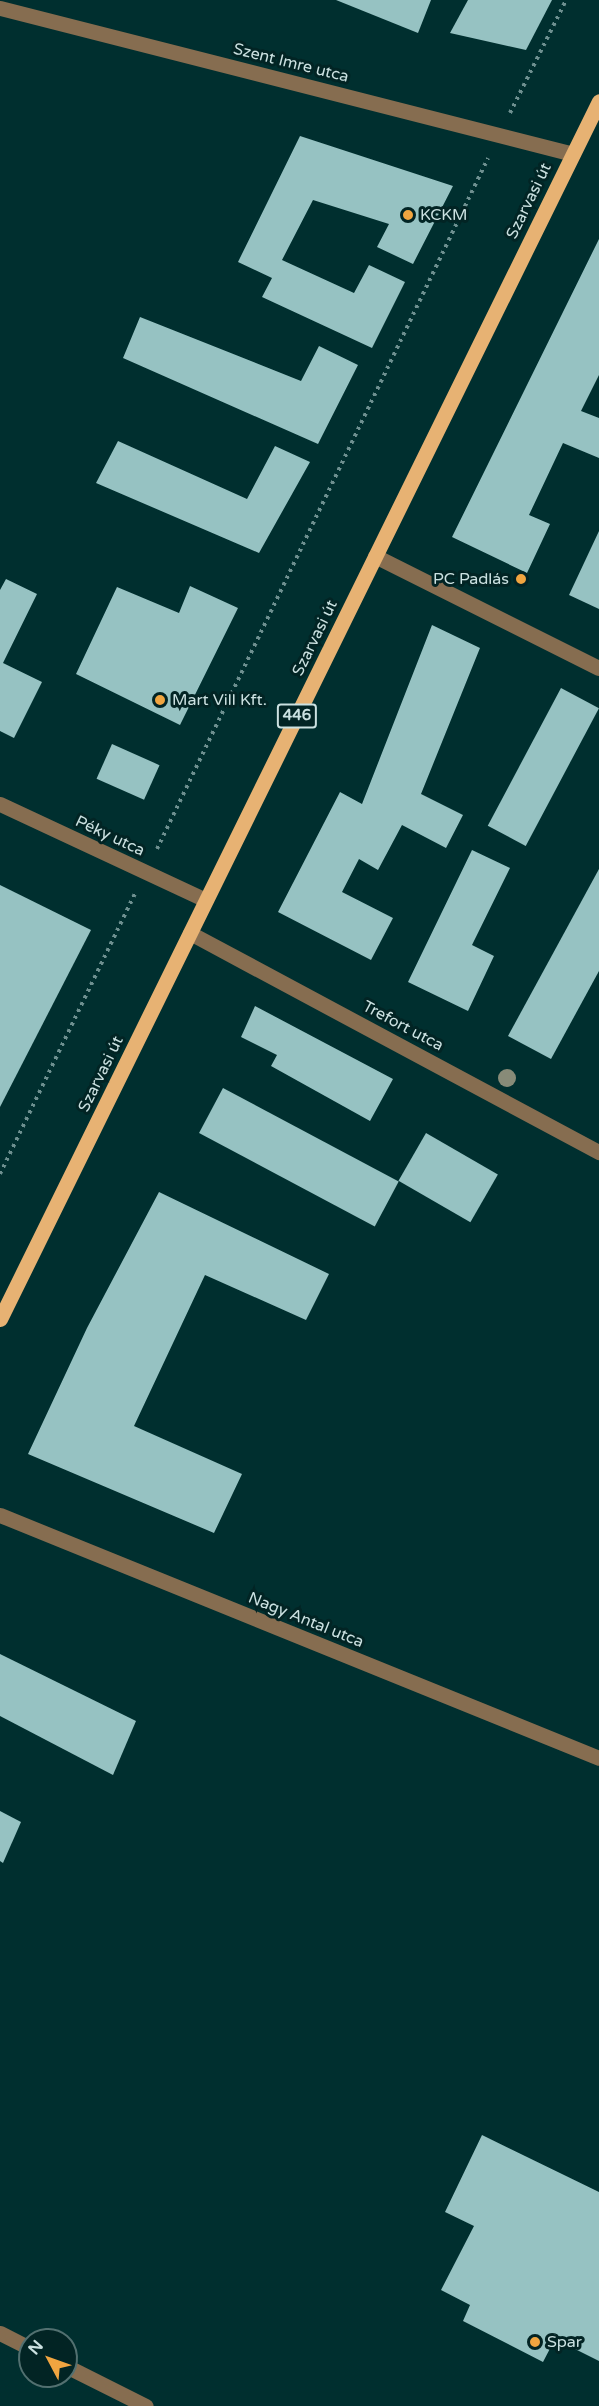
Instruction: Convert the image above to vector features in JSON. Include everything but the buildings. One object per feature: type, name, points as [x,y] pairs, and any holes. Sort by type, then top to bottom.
[{"type":"main road","name":"Szarvasi út","points":[[0,1319],[597,109]]},
{"type":"street","name":"Szent Imre utca","points":[[0,8],[573,154]]},
{"type":"street","points":[[375,556],[599,668]]},
{"type":"street","name":"Péky utca","points":[[0,804],[206,900]]},
{"type":"street","name":"Trefort utca","points":[[190,933],[599,1152]]},
{"type":"street","name":"Nagy Antal utca","points":[[0,1515],[599,1758]]},
{"type":"street","points":[[0,2333],[18,2342]]},
{"type":"street","points":[[78,2372],[146,2406]]},
{"type":"path","points":[[0,1174],[566,0]]},
{"type":"place","name":"KCKM","points":[[408,215]]},
{"type":"place","name":"PC Padlás","points":[[521,579]]},
{"type":"place","name":"Mart Vill Kft.","points":[[160,700]]},
{"type":"place","name":"Spar","points":[[535,2342]]}]
